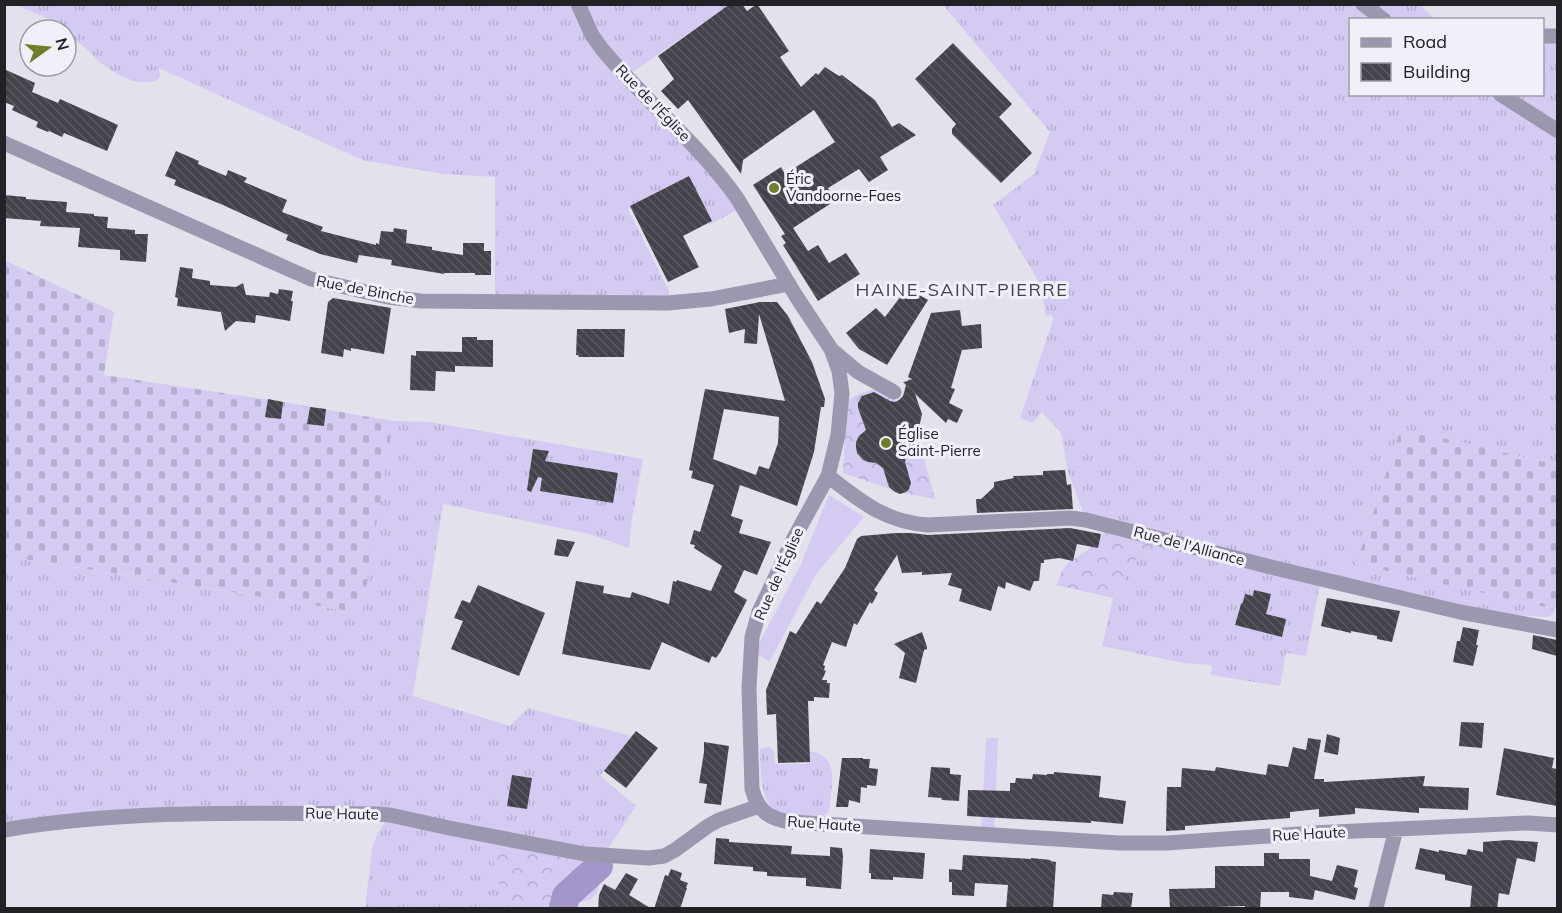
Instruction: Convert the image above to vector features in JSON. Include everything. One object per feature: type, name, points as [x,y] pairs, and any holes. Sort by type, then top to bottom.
[{"type":"street","name":"Rue de l'Église","points":[[578,4],[592,35],[602,49],[680,130],[728,185],[831,349],[839,371],[842,393],[838,435],[828,476],[784,559],[759,612],[752,637],[749,688],[752,789],[759,806]]},
{"type":"street","points":[[1363,4],[1381,18]]},
{"type":"street","points":[[1503,96],[1557,131]]},
{"type":"street","name":"Rue de Binche","points":[[4,143],[311,279],[388,297],[421,301],[668,303],[711,299],[789,284]]},
{"type":"street","name":"Rue de l'Église","points":[[831,349],[858,372],[894,392]]},
{"type":"street","name":"Rue de l'Alliance","points":[[828,476],[873,509],[912,524],[1070,518],[1086,520],[1460,612],[1557,630]]},
{"type":"street","name":"Rue Haute","points":[[4,830],[54,822],[200,813],[378,814],[585,854],[649,858],[664,856],[719,820],[759,806],[769,816],[791,822],[1119,843],[1167,843],[1313,833],[1528,823],[1557,825]]},
{"type":"street","points":[[1376,909],[1396,829]]},
{"type":"green space","points":[[17,5],[729,5],[627,76],[743,207],[709,225],[686,180],[628,209],[669,291],[668,303],[495,302],[495,177],[443,174],[362,160],[159,68],[158,80],[142,82],[128,79],[107,68],[78,43],[78,18],[46,18]]},
{"type":"green space","points":[[943,5],[1420,5],[1434,18],[1349,18],[1349,96],[1544,96],[1544,36],[1557,36],[1557,465],[1401,428],[1356,564],[1554,609],[1553,614],[1547,617],[1517,615],[1321,579],[1306,656],[1286,653],[1280,686],[1211,675],[1212,665],[1183,663],[1102,646],[1113,598],[1123,587],[1125,566],[1135,560],[1153,558],[1162,554],[1163,545],[1086,520],[1068,472],[1061,433],[1042,412],[1032,423],[1020,418],[1053,320],[1052,315],[1046,316],[1040,284],[993,205],[1034,174],[1050,132]]},
{"type":"green space","points":[[4,260],[114,312],[104,375],[393,421],[362,613],[5,556]]},
{"type":"green space","points":[[879,388],[892,396],[915,425],[935,499],[899,494],[843,473],[846,413],[849,400],[858,394]]},
{"type":"green space","points":[[393,421],[430,422],[643,459],[629,548],[589,534],[443,504],[413,696],[510,726],[528,708],[631,736],[600,776],[636,806],[604,855],[499,885],[510,908],[365,908],[372,849],[389,815],[200,813],[5,830],[4,556],[361,613]]},
{"type":"green space","points":[[1401,428],[1557,465],[1557,608],[1356,564]]},
{"type":"green space","points":[[829,495],[864,517],[816,574],[770,661],[754,653],[801,564]]},
{"type":"green space","points":[[1111,525],[1163,545],[1162,554],[1153,558],[1135,560],[1125,566],[1123,587],[1113,598],[1056,585],[1063,569],[1070,561],[1091,548]]},
{"type":"green space","points":[[986,738],[998,738],[994,835],[981,834]]},
{"type":"green space","points":[[770,747],[774,752],[775,764],[806,764],[807,751],[818,753],[825,758],[832,773],[829,812],[817,818],[791,817],[776,811],[769,805],[761,777],[760,749]]},
{"type":"green space","points":[[495,837],[604,855],[597,893],[591,899],[577,903],[576,908],[510,908],[494,865]]},
{"type":"building","points":[[730,4],[742,4],[747,11],[757,4],[789,51],[780,57],[801,87],[825,67],[839,76],[842,75],[875,100],[892,127],[899,123],[916,135],[880,157],[888,170],[869,182],[859,169],[828,188],[830,192],[825,196],[830,204],[793,228],[808,251],[818,245],[829,263],[846,253],[860,274],[818,301],[783,245],[786,243],[781,236],[785,234],[753,185],[781,167],[785,174],[835,142],[814,110],[743,160],[741,174],[688,100],[678,109],[661,91],[674,79],[658,56]]},
{"type":"building","points":[[953,43],[1012,104],[999,117],[1032,153],[1001,183],[952,134],[952,129],[956,124],[915,79]]},
{"type":"building","points":[[4,69],[18,75],[18,78],[35,83],[32,92],[58,103],[60,99],[118,125],[107,151],[64,133],[62,137],[36,127],[38,122],[12,110],[14,106],[4,102]]},
{"type":"building","points":[[176,151],[226,176],[228,170],[247,178],[244,182],[287,200],[282,212],[323,227],[321,231],[376,245],[376,243],[379,244],[381,231],[393,232],[394,228],[407,230],[406,243],[463,255],[463,243],[484,243],[484,251],[491,251],[491,275],[444,274],[391,265],[392,260],[359,255],[357,263],[320,254],[286,240],[288,235],[174,185],[176,180],[165,176]]},
{"type":"building","points":[[689,176],[712,221],[683,236],[699,267],[668,282],[630,206]]},
{"type":"building","points":[[4,195],[67,202],[66,212],[108,217],[107,228],[135,230],[135,234],[148,234],[146,262],[120,260],[120,250],[78,247],[80,228],[40,226],[41,221],[4,218]]},
{"type":"building","points":[[180,267],[193,269],[192,278],[210,281],[210,285],[236,287],[243,283],[246,295],[269,297],[270,292],[278,294],[279,289],[293,291],[290,321],[256,315],[255,323],[236,321],[225,331],[221,312],[177,306],[178,298],[175,297]]},
{"type":"building","points":[[907,288],[928,300],[887,365],[859,349],[846,333],[876,308],[885,317]]},
{"type":"building","points":[[333,298],[391,308],[384,354],[351,348],[351,351],[344,349],[343,357],[321,353],[328,302]]},
{"type":"building","points":[[760,302],[777,302],[788,316],[812,362],[825,399],[824,407],[821,407],[814,452],[797,506],[740,485],[731,516],[743,520],[739,533],[771,542],[757,575],[744,570],[734,592],[747,600],[721,651],[716,658],[712,656],[709,663],[662,642],[650,670],[562,654],[576,581],[604,586],[603,593],[630,598],[632,592],[669,604],[673,581],[677,580],[711,591],[722,566],[694,548],[695,545],[690,544],[694,530],[700,532],[714,485],[691,478],[693,471],[689,470],[705,389],[785,401],[759,314],[757,344],[744,343],[745,329],[729,333],[725,309]],"holes":[[[724,409],[779,417],[778,443],[769,469],[759,466],[756,475],[713,459]]]},
{"type":"building","points":[[960,310],[962,326],[981,324],[982,348],[962,350],[951,388],[955,389],[949,403],[963,410],[957,423],[948,419],[946,423],[915,394],[922,414],[915,446],[907,452],[905,462],[911,483],[906,492],[900,494],[889,487],[883,468],[876,463],[863,460],[857,453],[856,442],[866,430],[858,403],[862,396],[874,392],[890,401],[899,400],[903,396],[906,385],[903,382],[912,379],[908,377],[931,313]]},
{"type":"building","points":[[577,329],[625,329],[624,357],[579,357],[576,355]]},
{"type":"building","points":[[462,337],[493,340],[493,367],[455,366],[455,372],[436,371],[435,391],[410,390],[411,355],[416,356],[416,351],[462,352]]},
{"type":"building","points":[[268,399],[283,402],[281,419],[265,417]]},
{"type":"building","points":[[310,407],[326,409],[324,426],[307,424]]},
{"type":"building","points":[[533,449],[549,451],[545,461],[618,473],[613,503],[540,491],[542,478],[538,477],[531,492],[527,490]]},
{"type":"building","points":[[1065,470],[1067,485],[1071,484],[1073,509],[977,513],[976,499],[981,499],[994,487],[994,482],[1014,478],[1013,476],[1043,475],[1043,471]]},
{"type":"building","points":[[1070,528],[1101,534],[1098,548],[1077,544],[1073,561],[1059,558],[1044,560],[1044,563],[1041,563],[1039,581],[1034,581],[1030,591],[1006,582],[1005,589],[998,586],[991,611],[959,601],[962,589],[948,585],[952,573],[922,575],[922,572],[902,573],[897,555],[874,590],[878,593],[872,604],[870,602],[857,625],[854,623],[846,647],[832,642],[823,665],[826,671],[822,680],[830,683],[829,698],[814,697],[814,701],[808,701],[810,762],[778,763],[776,714],[767,715],[766,690],[790,631],[796,634],[817,601],[821,604],[845,568],[857,539],[861,536],[896,533],[928,535]]},
{"type":"building","points":[[557,539],[575,542],[568,557],[554,555]]},
{"type":"building","points":[[478,585],[545,613],[519,676],[451,649],[463,621],[454,618],[462,600],[470,603]]},
{"type":"building","points":[[1254,590],[1271,594],[1266,614],[1286,619],[1282,637],[1235,625],[1245,594],[1253,596]]},
{"type":"building","points":[[1327,598],[1400,611],[1392,642],[1377,639],[1377,636],[1321,626]]},
{"type":"building","points":[[1463,627],[1479,630],[1473,666],[1453,662],[1457,641],[1460,641]]},
{"type":"building","points":[[922,632],[927,649],[924,650],[916,683],[899,678],[905,653],[894,644]]},
{"type":"building","points":[[1533,635],[1557,640],[1557,656],[1532,649]]},
{"type":"building","points":[[1461,722],[1484,723],[1482,748],[1459,746]]},
{"type":"building","points":[[636,731],[658,748],[626,788],[604,771]]},
{"type":"building","points":[[1327,734],[1340,738],[1338,755],[1324,752]]},
{"type":"building","points":[[1308,738],[1321,740],[1314,779],[1324,779],[1324,782],[1425,776],[1423,786],[1469,788],[1468,810],[1419,808],[1419,813],[1355,808],[1355,814],[1319,817],[1319,809],[1290,812],[1290,818],[1185,826],[1185,830],[1166,831],[1167,787],[1181,787],[1182,768],[1215,771],[1216,767],[1266,775],[1268,764],[1288,767],[1293,747],[1306,750]]},
{"type":"building","points":[[704,742],[729,746],[721,805],[704,803],[707,784],[699,783]]},
{"type":"building","points":[[1504,748],[1554,758],[1552,768],[1557,769],[1557,806],[1496,795]]},
{"type":"building","points":[[842,758],[870,759],[869,768],[878,769],[876,786],[861,787],[860,803],[849,800],[848,807],[836,807]]},
{"type":"building","points":[[931,767],[950,768],[950,774],[961,775],[959,801],[928,797]]},
{"type":"building","points":[[1054,772],[1101,776],[1099,797],[1126,801],[1123,824],[967,816],[968,790],[1010,791],[1010,783],[1015,783],[1016,778],[1032,779],[1033,774],[1047,775],[1054,774]]},
{"type":"building","points":[[512,775],[532,778],[527,809],[507,806]]},
{"type":"building","points":[[716,838],[729,839],[729,842],[792,846],[791,854],[830,856],[830,847],[842,848],[841,889],[806,886],[806,878],[767,876],[767,872],[753,871],[753,867],[714,864]]},
{"type":"building","points":[[1507,840],[1538,842],[1535,862],[1517,858],[1509,895],[1499,893],[1497,909],[1470,909],[1472,886],[1445,880],[1445,875],[1415,869],[1420,848],[1466,855],[1468,849],[1483,852],[1483,842]]},
{"type":"building","points":[[870,849],[925,853],[923,879],[893,877],[893,880],[871,879]]},
{"type":"building","points":[[1264,853],[1279,853],[1279,859],[1310,859],[1310,876],[1332,881],[1337,865],[1358,870],[1354,887],[1358,888],[1355,900],[1315,890],[1313,900],[1289,897],[1289,892],[1261,892],[1260,909],[1245,909],[1245,906],[1216,907],[1216,909],[1170,909],[1169,889],[1215,888],[1215,866],[1264,866]]},
{"type":"building","points":[[963,855],[1031,858],[1056,862],[1053,909],[1006,909],[1008,885],[975,883],[974,896],[952,895],[949,869],[962,870]]},
{"type":"building","points":[[671,869],[682,873],[680,880],[688,883],[680,909],[654,909],[665,875],[668,876]]},
{"type":"building","points":[[626,873],[638,879],[629,895],[652,909],[598,909],[599,895],[604,884],[615,890]]},
{"type":"building","points":[[1114,892],[1133,893],[1131,909],[1101,909],[1102,894],[1113,895]]},
{"type":"waterway","points":[[563,908],[566,896],[599,866]]},
{"type":"place","name":"Éric Vandoorne-Faes","points":[[774,188]]},
{"type":"place","name":"Église Saint-Pierre","points":[[886,443]]},
{"type":"district","name":"HAINE-SAINT-PIERRE","points":[[962,290]]}]
